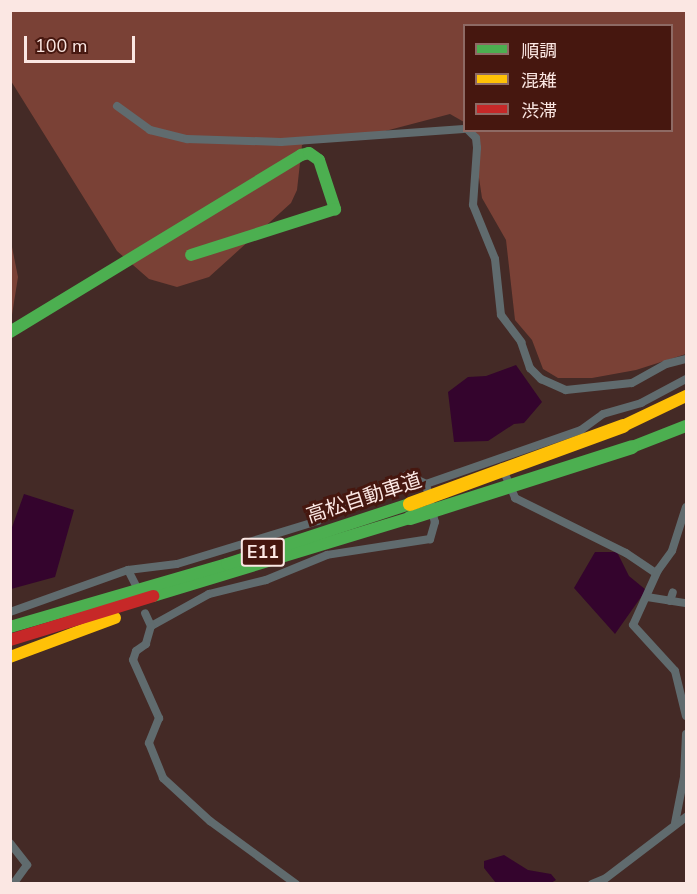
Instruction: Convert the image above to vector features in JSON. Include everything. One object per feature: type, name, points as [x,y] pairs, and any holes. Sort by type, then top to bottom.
[{"type":"main road","points":[[10,332],[301,155],[309,153],[319,160],[335,209],[191,255]]},
{"type":"main road","name":"高松自動車道","points":[[118,607],[228,575],[410,511],[623,426],[687,396]]},
{"type":"main road","name":"高松自動車道","points":[[10,640],[82,619],[410,511],[632,447],[687,426]]},
{"type":"main road","points":[[10,657],[82,619],[118,607]]},
{"type":"main road","name":"高松自動車道","points":[[10,627],[82,619]]},
{"type":"street","points":[[117,106],[150,130],[178,139],[281,142],[463,130]]},
{"type":"street","points":[[468,132],[476,138],[477,148],[473,205],[495,259],[501,315],[521,342],[530,368],[541,379],[566,390],[632,383],[666,364],[687,359]]},
{"type":"street","points":[[10,612],[128,570],[177,564],[318,521],[408,475],[426,484],[500,461],[581,430],[603,414],[641,403],[687,379]]},
{"type":"street","points":[[500,461],[516,498],[626,553],[656,573]]},
{"type":"street","points":[[151,626],[209,594],[266,580],[327,555],[430,539],[435,522],[426,484]]},
{"type":"street","points":[[687,507],[672,551],[656,573],[634,629],[654,644],[675,671],[687,716]]},
{"type":"street","points":[[128,570],[135,584]]},
{"type":"street","points":[[647,597],[671,596],[687,603]]},
{"type":"street","points":[[145,613],[151,626],[146,644],[136,651],[133,660],[159,718],[149,743],[163,778],[210,821],[296,884]]},
{"type":"street","points":[[592,884],[606,878],[683,821],[687,734]]},
{"type":"street","points":[[10,843],[27,865],[13,884]]},
{"type":"shaded area","points":[[11,11],[686,11],[686,354],[636,370],[592,378],[558,378],[543,369],[532,340],[515,320],[506,240],[482,198],[472,132],[673,132],[673,24],[463,24],[463,121],[450,114],[370,135],[312,140],[302,145],[297,190],[291,203],[209,277],[177,287],[149,279],[117,251],[11,81]]},
{"type":"shaded area","points":[[10,237],[18,277],[11,321],[10,321]]},
{"type":"shaded area","points":[[516,365],[542,402],[524,423],[514,424],[488,441],[454,442],[448,392],[468,377],[486,376]]},
{"type":"shaded area","points":[[24,494],[74,510],[55,577],[11,589],[11,530]]},
{"type":"shaded area","points":[[595,552],[617,552],[629,576],[646,590],[615,634],[574,588]]},
{"type":"shaded area","points":[[504,855],[528,870],[551,874],[556,880],[551,883],[496,883],[484,868],[484,861]]},
{"type":"traffic: fast","points":[[10,332],[301,155],[309,153],[319,160],[335,209],[191,255]]},
{"type":"traffic: fast","points":[[632,447],[686,426]]},
{"type":"traffic: fast","points":[[410,518],[632,447]]},
{"type":"traffic: fast","points":[[10,627],[227,564],[410,504]]},
{"type":"traffic: fast","points":[[153,596],[410,518]]},
{"type":"traffic: slow","points":[[623,426],[686,396]]},
{"type":"traffic: slow","points":[[410,504],[623,426]]},
{"type":"traffic: slow","points":[[10,657],[115,618]]},
{"type":"traffic: jam","points":[[10,640],[153,596]]}]
